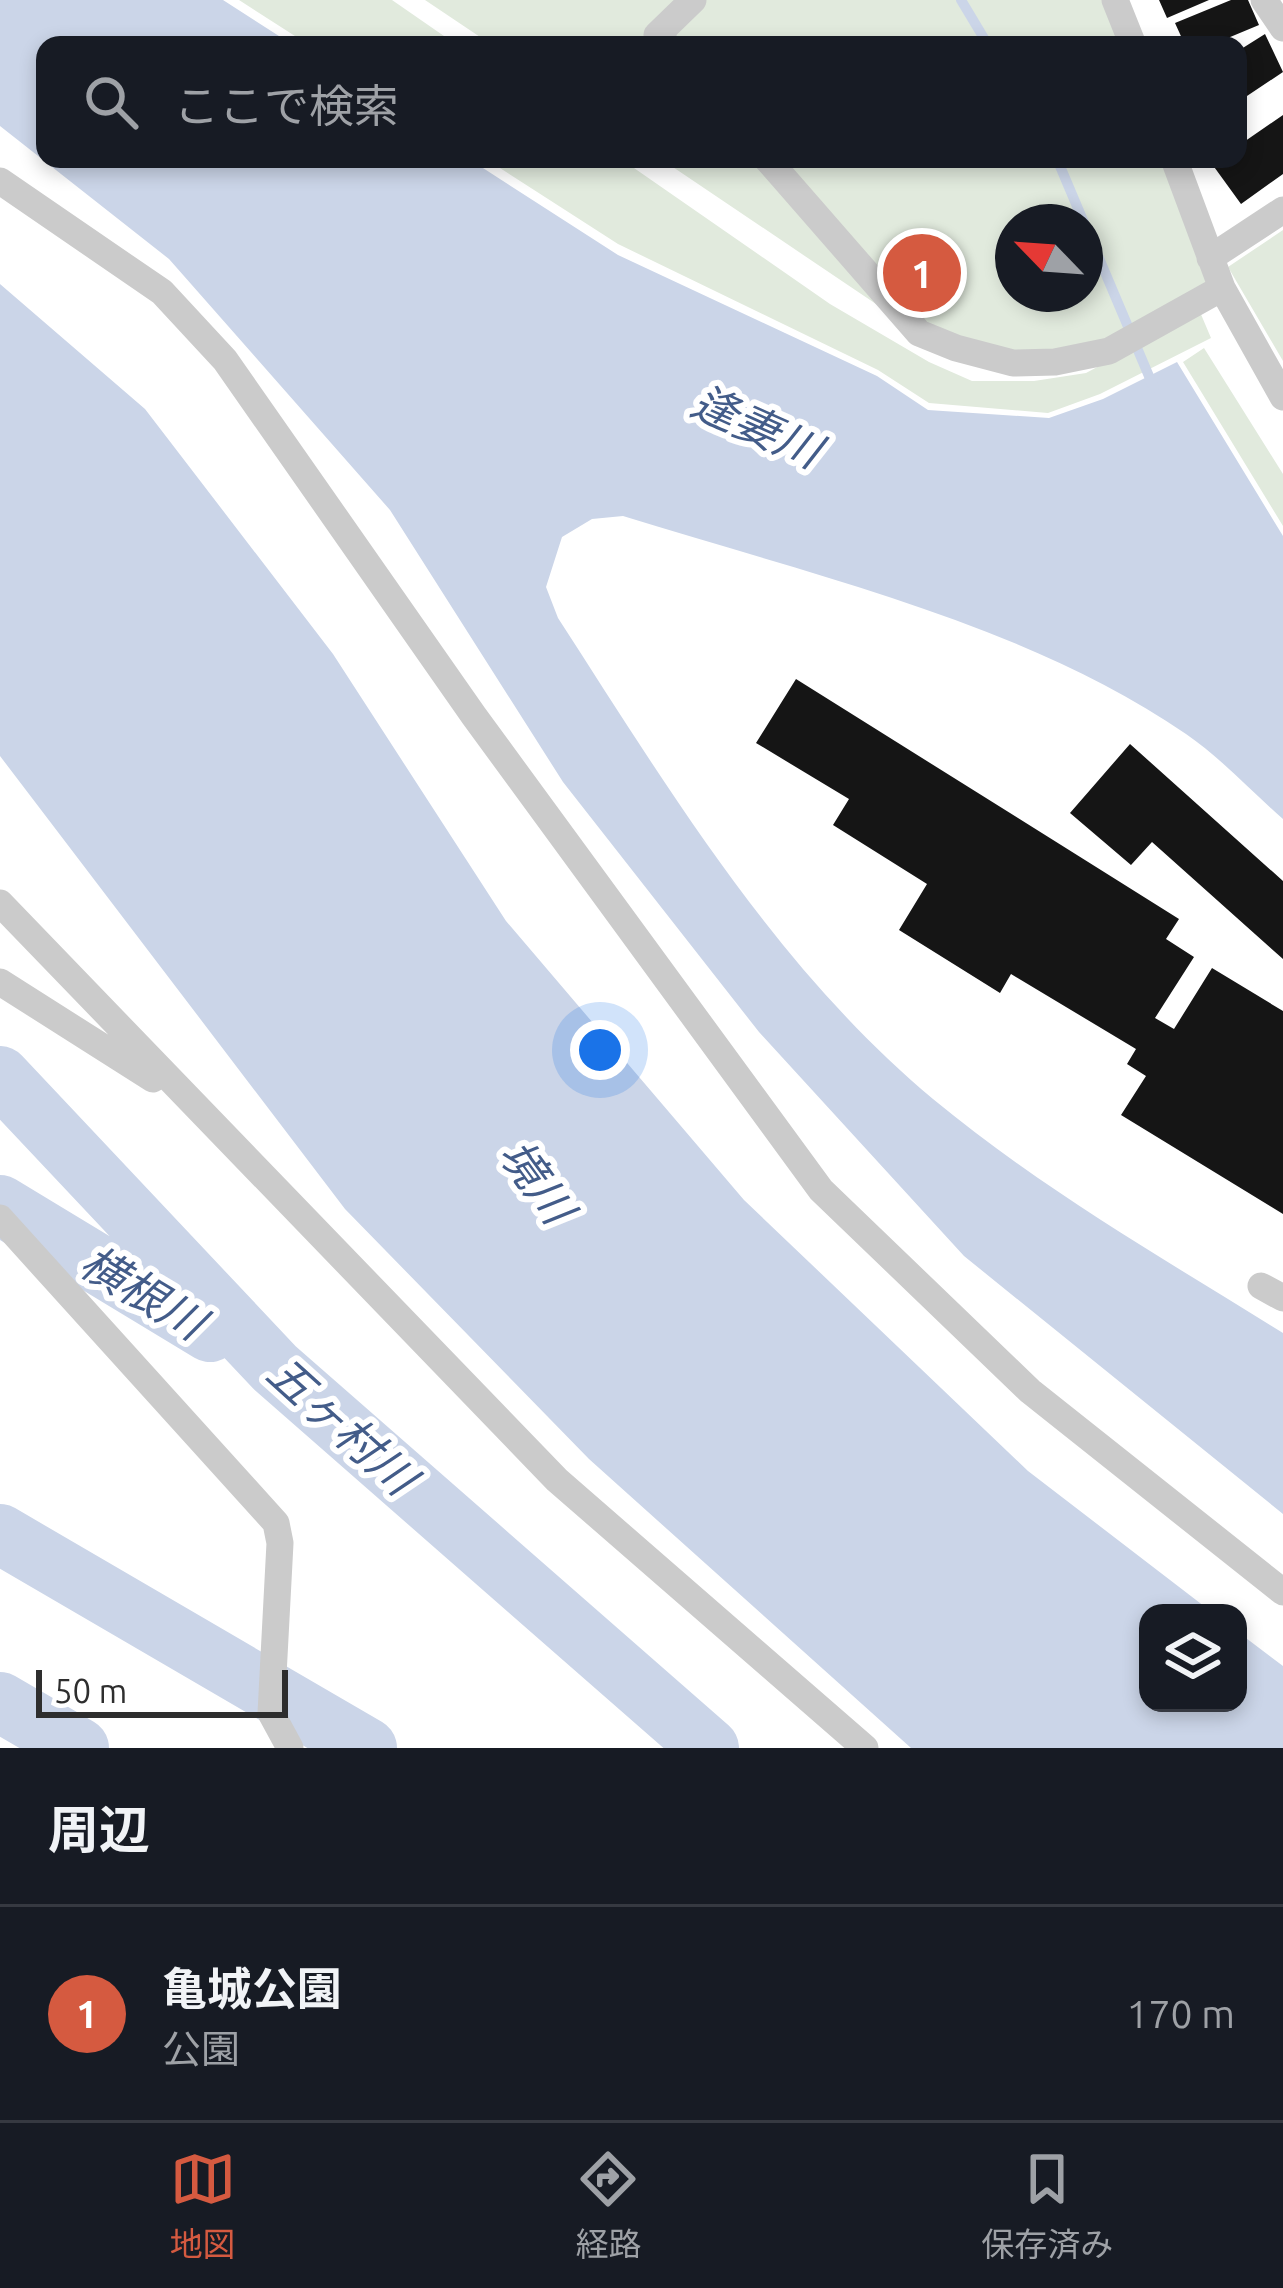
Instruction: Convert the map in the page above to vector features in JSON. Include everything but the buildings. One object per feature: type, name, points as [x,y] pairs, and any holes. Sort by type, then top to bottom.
[{"type":"street","points":[[659,36],[693,0]]},
{"type":"street","points":[[1115,0],[1129,36]]},
{"type":"street","points":[[1264,0],[1283,28]]},
{"type":"street","points":[[774,168],[920,333],[956,348],[1013,363],[1054,362],[1109,350],[1222,288]]},
{"type":"street","points":[[1177,168],[1222,288],[1283,397]]},
{"type":"street","points":[[0,181],[162,292],[225,360],[474,716],[821,1190],[1030,1391],[1283,1592]]},
{"type":"street","points":[[1210,258],[1283,211]]},
{"type":"street","points":[[0,903],[557,1480],[865,1748]]},
{"type":"street","points":[[0,982],[192,1104]]},
{"type":"street","points":[[0,1219],[276,1523],[280,1543],[271,1712],[290,1748]]},
{"type":"shaded area","points":[[239,0],[392,0],[444,36],[295,36]]},
{"type":"shaded area","points":[[425,0],[1115,0],[1129,36],[479,36]]},
{"type":"shaded area","points":[[500,168],[634,168],[830,304],[929,362],[972,381],[1034,381],[1086,373],[1200,312],[1211,338],[1100,394],[1048,413],[929,403],[878,370],[618,244]]},
{"type":"shaded area","points":[[674,168],[1177,168],[1222,288],[1082,357],[1013,363],[919,333]]},
{"type":"shaded area","points":[[1283,230],[1283,361],[1228,267]]},
{"type":"shaded area","points":[[1204,348],[1283,474],[1283,526],[1183,362]]},
{"type":"water","points":[[0,0],[223,0],[279,36],[36,36],[36,154],[0,126]]},
{"type":"water","name":"逢妻川","points":[[53,168],[483,168],[618,255],[877,376],[928,410],[1049,418],[1103,399],[1177,362],[1283,536],[1283,819],[1199,743],[1123,695],[986,632],[840,581],[623,516],[592,519],[562,537],[546,587],[558,618],[728,873],[774,934],[876,1048],[1017,1163],[1283,1333],[1283,1514],[964,1256],[759,1032],[563,782],[390,510],[169,259]]},
{"type":"water","name":"境川","points":[[0,284],[145,409],[333,654],[506,921],[744,1200],[1028,1471],[1201,1604],[1139,1604],[1139,1712],[1247,1712],[1247,1639],[1283,1666],[1283,1748],[911,1748],[589,1459],[345,1209],[0,756]]},
{"type":"waterway","points":[[961,0],[983,36]]},
{"type":"waterway","points":[[1061,168],[1154,388]]},
{"type":"waterway","name":"五ヶ村川","points":[[0,1076],[275,1368],[709,1748]]},
{"type":"waterway","name":"横根川","points":[[0,1205],[210,1332]]},
{"type":"waterway","points":[[0,1534],[367,1748]]},
{"type":"waterway","points":[[0,1702],[79,1748]]},
{"type":"place","name":"亀城公園","points":[[922,273]]}]
